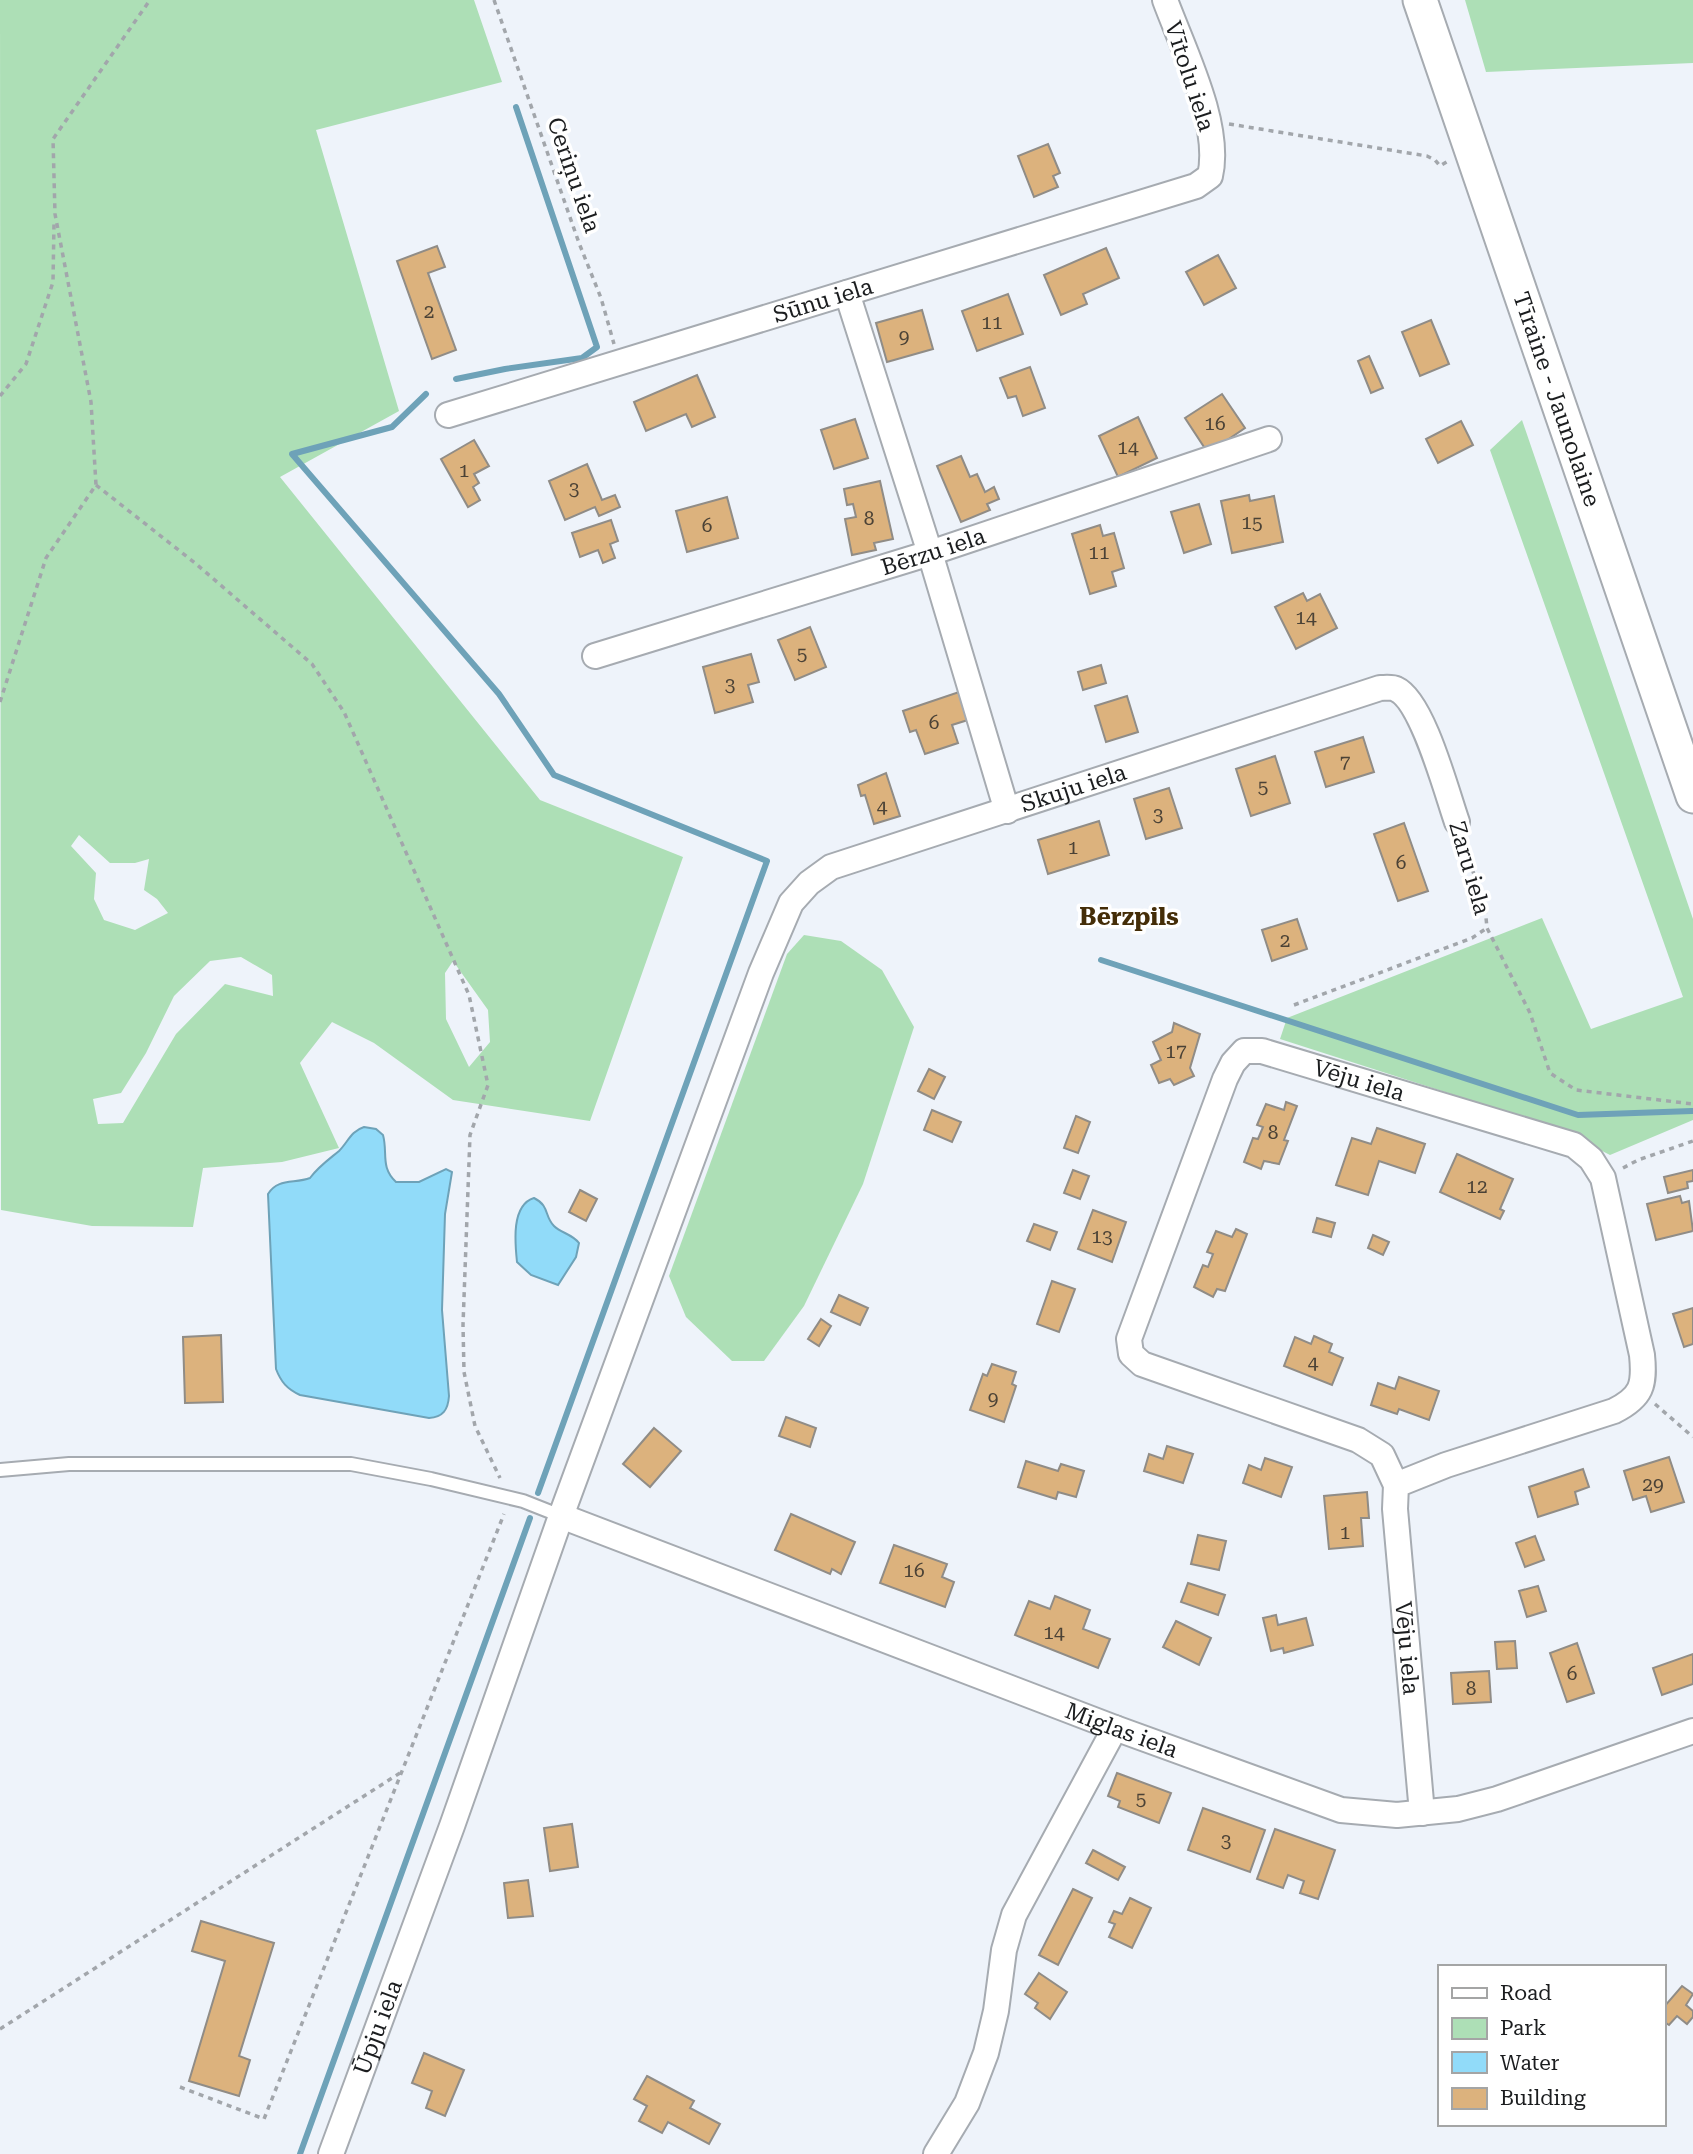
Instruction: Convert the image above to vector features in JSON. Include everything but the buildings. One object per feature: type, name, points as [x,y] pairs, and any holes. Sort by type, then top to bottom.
[{"type":"main road","name":"Tīraine - Jaunolaine","points":[[1420,0],[1693,796]]},
{"type":"street","name":"Vītolu iela","points":[[1165,0],[1209,121],[1214,161],[1210,176],[1196,186]]},
{"type":"street","name":"Sūnu iela","points":[[448,415],[1196,186]]},
{"type":"street","points":[[847,293],[930,553],[1007,811]]},
{"type":"street","name":"Bērzu iela","points":[[595,656],[930,553],[1269,439]]},
{"type":"street","name":"Zaru iela","points":[[1365,692],[1380,688],[1396,689],[1411,702],[1430,742],[1457,822]]},
{"type":"street","name":"Skuju iela","points":[[791,903],[809,883],[831,867],[862,855],[1007,811],[1365,692]]},
{"type":"street","name":"Ūpju iela","points":[[331,2154],[761,973],[791,903]]},
{"type":"street","name":"Vēju iela","points":[[1396,1485],[1446,1465],[1614,1411],[1628,1404],[1639,1393],[1644,1375],[1642,1355],[1603,1178],[1591,1159],[1574,1145],[1262,1051],[1244,1052],[1233,1063],[1129,1339],[1131,1354],[1142,1364],[1358,1440],[1382,1455],[1396,1485],[1395,1508],[1422,1813]]},
{"type":"street","name":"Miglas iela","points":[[561,1517],[1115,1728],[1341,1810],[1397,1815],[1458,1809],[1497,1799],[1693,1731]]},
{"type":"street","points":[[936,2154],[967,2103],[986,2053],[996,2011],[1004,1950],[1014,1915],[1115,1728]]},
{"type":"lane","points":[[0,1469],[69,1464],[351,1464],[431,1479],[523,1501],[561,1517]]},
{"type":"path","points":[[0,397],[26,365],[53,282],[53,138],[150,0]]},
{"type":"path","name":"Ceriņu iela","points":[[494,0],[579,243],[601,298],[620,362]]},
{"type":"path","points":[[1209,121],[1427,156],[1440,166]]},
{"type":"path","points":[[0,702],[46,558],[96,485],[90,402],[55,214]]},
{"type":"path","points":[[96,485],[195,563],[312,664],[344,712],[469,995],[488,1085],[470,1135],[463,1325],[464,1372],[475,1426],[510,1498],[264,2119],[180,2087]]},
{"type":"path","name":"Zaru iela","points":[[1294,1005],[1472,938],[1487,928],[1485,907],[1457,822]]},
{"type":"path","points":[[1487,928],[1530,1013],[1550,1073],[1576,1090],[1693,1104]]},
{"type":"path","points":[[1603,1178],[1638,1160],[1693,1141]]},
{"type":"path","points":[[1663,1410],[1693,1437]]},
{"type":"path","points":[[0,2029],[402,1772]]},
{"type":"green space","points":[[0,0],[474,0],[502,82],[316,130],[399,411],[280,477],[540,800],[683,857],[590,1121],[453,1100],[374,1043],[332,1022],[300,1063],[339,1148],[282,1162],[203,1168],[193,1227],[92,1226],[1,1210]],"holes":[[[79,835],[110,863],[135,863],[149,859],[144,890],[157,899],[168,913],[135,930],[104,920],[94,899],[96,873],[71,846]],[[241,957],[272,975],[273,996],[225,984],[176,1034],[123,1123],[98,1124],[93,1099],[121,1093],[146,1053],[174,996],[210,961]],[[453,961],[488,1010],[490,1042],[469,1067],[446,1019],[445,973]]]},
{"type":"green space","points":[[1465,0],[1693,0],[1693,63],[1486,72]]},
{"type":"green space","points":[[1522,420],[1693,919],[1693,1120],[1610,1155],[1557,1128],[1280,1039],[1287,1018],[1542,918],[1591,1029],[1683,997],[1490,450]]},
{"type":"green space","points":[[804,935],[841,941],[882,970],[914,1027],[863,1184],[804,1306],[764,1361],[732,1361],[686,1317],[669,1276],[787,954]]},
{"type":"water","points":[[364,1127],[376,1129],[383,1135],[386,1165],[396,1182],[419,1182],[446,1169],[452,1172],[445,1214],[442,1310],[449,1396],[444,1412],[434,1417],[300,1395],[285,1385],[276,1369],[268,1194],[281,1183],[310,1178],[353,1134]]},
{"type":"water","points":[[534,1198],[545,1208],[554,1226],[579,1243],[576,1257],[558,1285],[531,1275],[517,1262],[515,1235],[518,1216],[521,1208]]},
{"type":"waterway","points":[[456,379],[582,358],[597,347],[516,107]]},
{"type":"waterway","points":[[426,394],[392,427],[292,454],[499,694],[554,775],[767,861],[538,1493]]},
{"type":"waterway","points":[[1101,960],[1578,1115],[1692,1111]]},
{"type":"waterway","points":[[300,2154],[530,1518]]},
{"type":"district","name":"Bērzpils","points":[[1129,917]]}]
